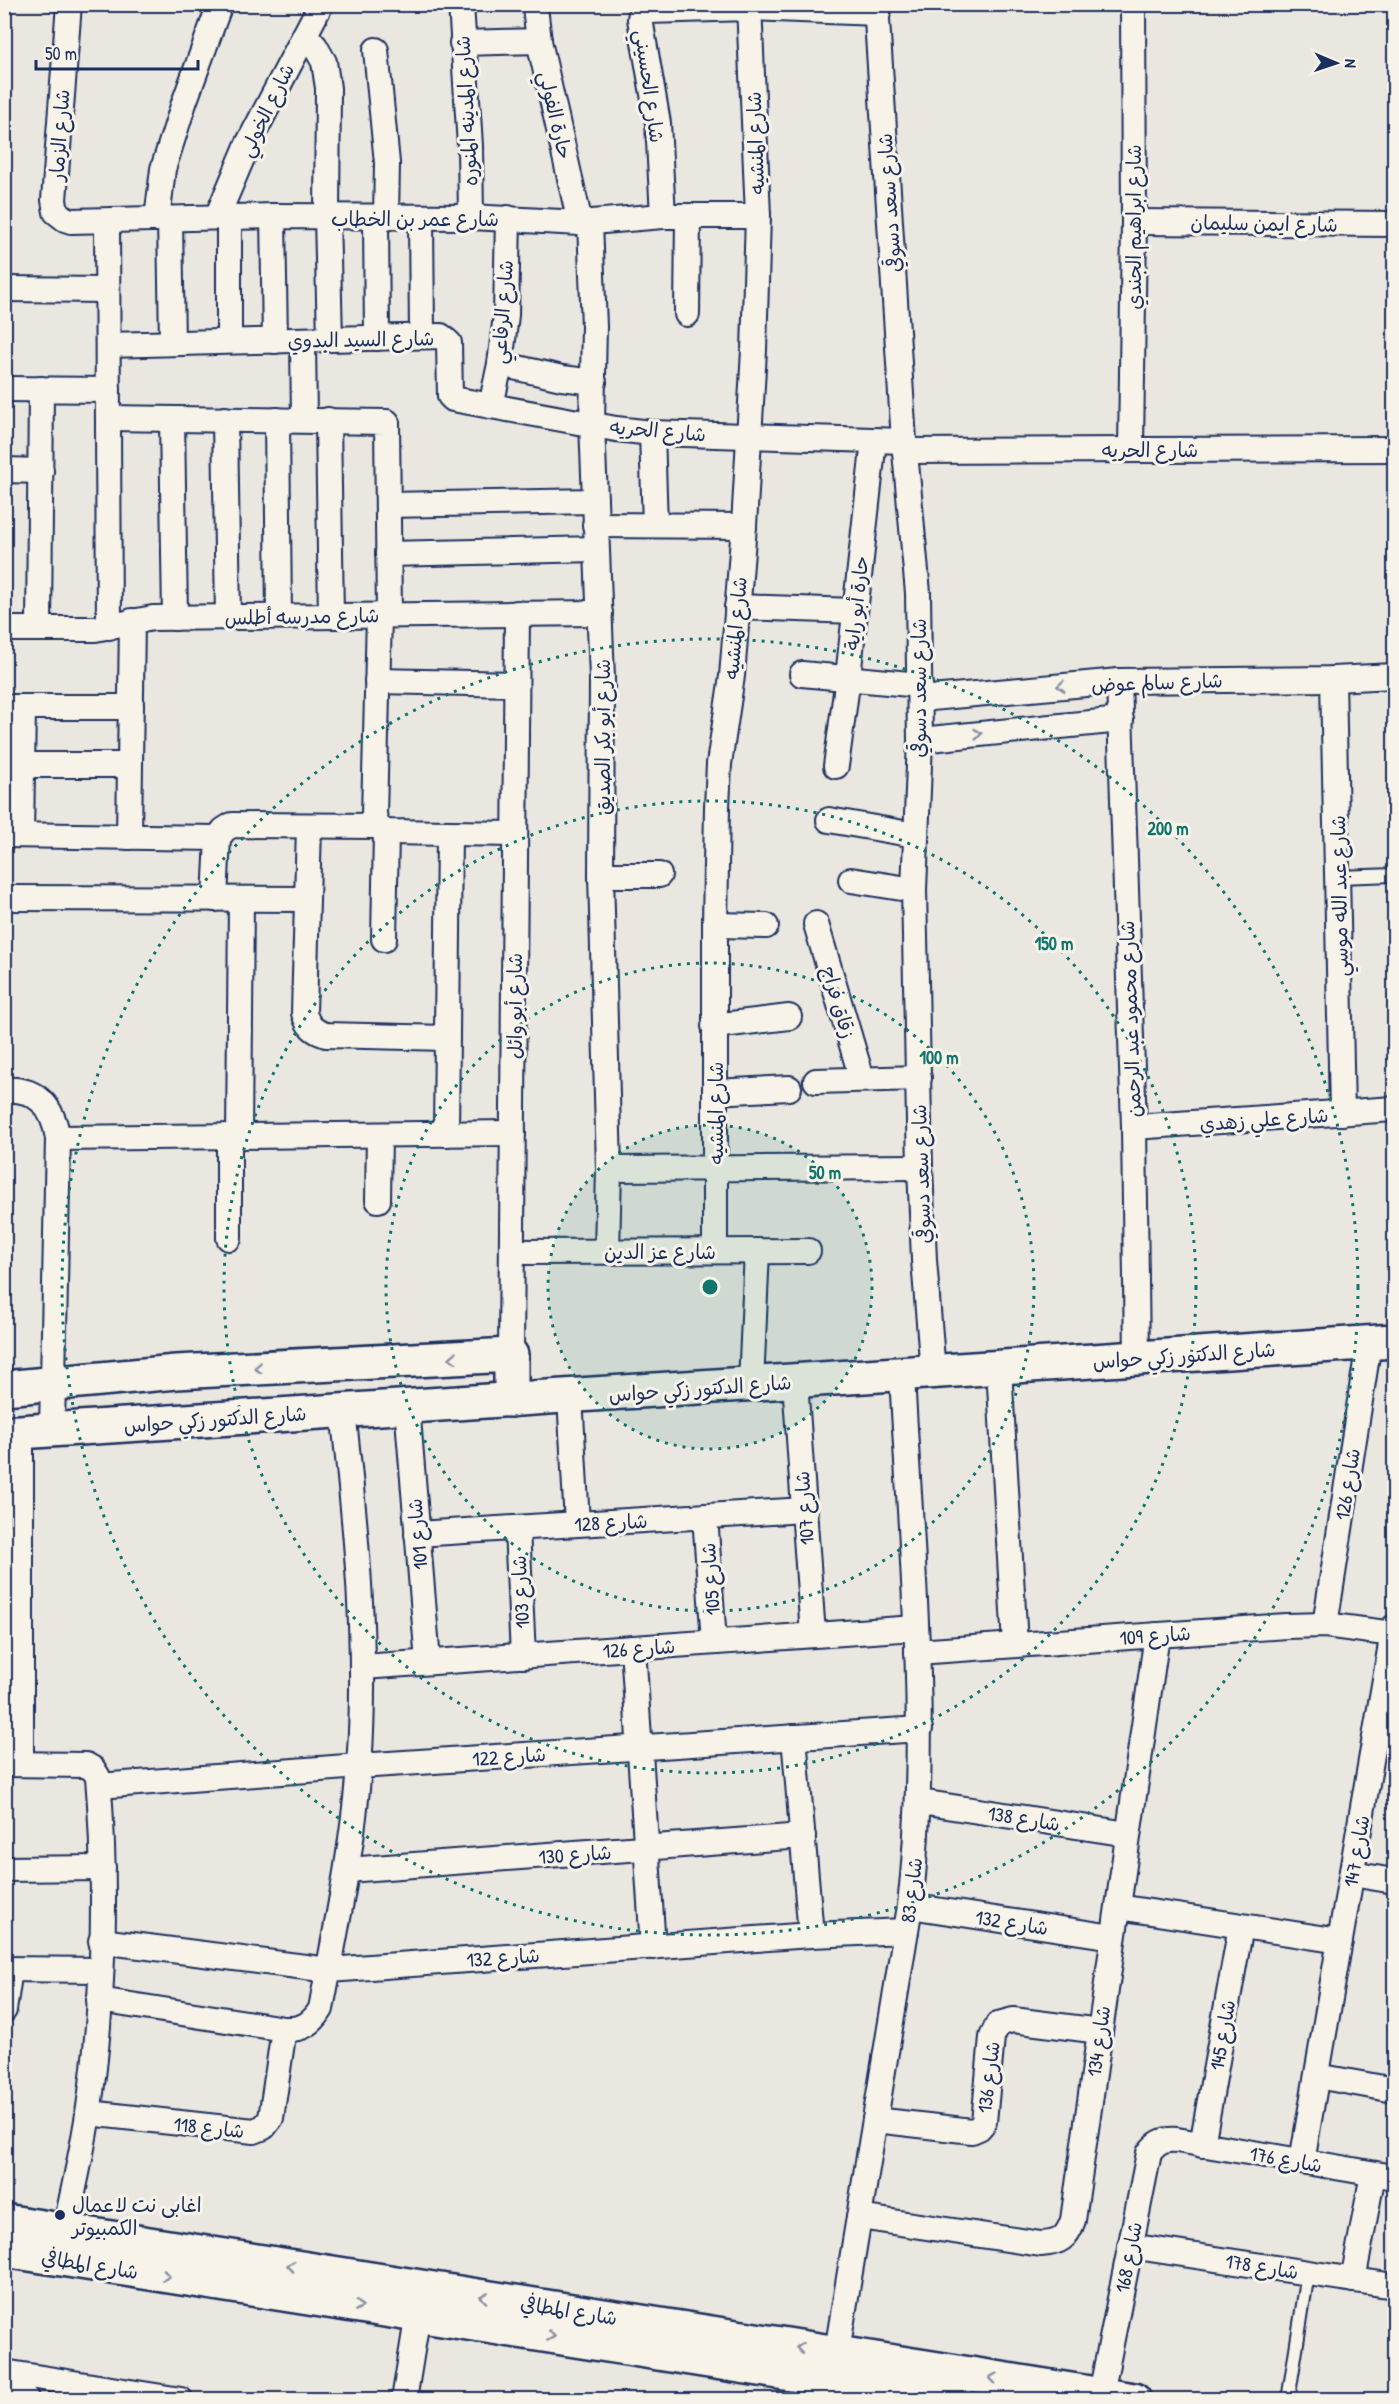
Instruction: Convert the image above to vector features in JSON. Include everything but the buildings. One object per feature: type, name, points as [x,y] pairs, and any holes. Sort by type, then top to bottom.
[{"type":"street","name":"شارع الزمار","points":[[69,4],[54,201],[56,212],[65,219],[71,220]]},
{"type":"street","points":[[172,343],[163,219],[163,170],[184,103],[220,4]]},
{"type":"street","name":"شارع الخولي","points":[[223,217],[248,144],[321,4]]},
{"type":"street","name":"شارع المدينه المنوره","points":[[461,4],[470,146],[471,217]]},
{"type":"street","name":"شارع ابراهيم الجندي","points":[[1131,449],[1134,222],[1133,4]]},
{"type":"street","name":"شارع الحسيني","points":[[663,216],[658,123],[640,15],[644,11],[749,6],[877,9]]},
{"type":"street","name":"شارع المنشيه","points":[[715,1251],[714,1026],[719,764],[732,676],[744,526],[758,216],[749,6]]},
{"type":"street","name":"حارة الفولي","points":[[535,7],[539,41],[585,222]]},
{"type":"street","name":"شارع سعد دسوقي","points":[[877,9],[905,446],[918,593],[920,740],[914,890],[924,1260],[918,1374]]},
{"type":"street","points":[[305,35],[320,53],[327,80],[330,339]]},
{"type":"street","points":[[462,43],[539,41]]},
{"type":"street","points":[[376,50],[387,163],[381,218],[377,338]]},
{"type":"street","name":"شارع عمر بن الخطاب","points":[[71,220],[273,216],[471,217],[585,222],[663,216],[758,216]]},
{"type":"street","points":[[273,216],[275,340]]},
{"type":"street","points":[[687,314],[688,216]]},
{"type":"street","points":[[223,217],[229,341]]},
{"type":"street","points":[[421,218],[422,336]]},
{"type":"street","name":"شارع الرفاعي","points":[[491,406],[500,364],[506,315],[508,218]]},
{"type":"street","points":[[107,220],[109,627]]},
{"type":"street","name":"شارع أبو بكر الصديق","points":[[585,222],[594,382],[592,423],[600,613],[603,758],[601,875],[609,1169],[607,1251]]},
{"type":"street","name":"شارع ايمن سليمان","points":[[1134,222],[1395,224]]},
{"type":"street","points":[[4,289],[107,290]]},
{"type":"street","name":"شارع السيد البدوي","points":[[108,345],[441,336],[449,343],[451,398],[592,423]]},
{"type":"street","points":[[303,340],[304,420]]},
{"type":"street","points":[[500,364],[562,378],[594,382]]},
{"type":"street","points":[[4,389],[108,390]]},
{"type":"street","points":[[39,629],[41,389]]},
{"type":"street","points":[[108,418],[387,422],[388,554],[377,681],[374,815],[382,829],[384,939]]},
{"type":"street","points":[[172,419],[175,618]]},
{"type":"street","points":[[225,419],[228,617]]},
{"type":"street","points":[[277,420],[279,616]]},
{"type":"street","points":[[328,420],[331,616]]},
{"type":"street","name":"شارع الحريه","points":[[592,423],[652,433],[874,440],[905,446],[1395,449]]},
{"type":"street","points":[[652,433],[655,525]]},
{"type":"street","name":"حارة أبو راية","points":[[836,766],[874,440]]},
{"type":"street","points":[[4,470],[41,471]]},
{"type":"street","points":[[388,505],[595,501]]},
{"type":"street","points":[[596,525],[744,526]]},
{"type":"street","points":[[388,554],[596,549]]},
{"type":"street","points":[[737,607],[855,611]]},
{"type":"street","name":"شارع أبو وائل","points":[[511,1400],[517,613]]},
{"type":"street","name":"شارع مدرسه أطلس","points":[[4,629],[109,627],[132,621],[175,618],[600,613]]},
{"type":"street","points":[[129,837],[132,621]]},
{"type":"street","name":"شارع سالم عوض","points":[[802,674],[848,677],[920,692],[1119,681],[1334,679],[1395,676]]},
{"type":"street","name":"شارع عبد الله موسي","points":[[1334,679],[1342,1113]]},
{"type":"street","points":[[377,681],[516,684]]},
{"type":"street","name":"شارع محمود عبد الرحمن","points":[[1119,681],[1134,1127],[1137,1357]]},
{"type":"street","points":[[131,707],[14,707],[22,765],[13,835],[218,838]]},
{"type":"street","points":[[920,740],[1121,720]]},
{"type":"street","points":[[22,765],[130,765]]},
{"type":"street","points":[[829,820],[915,835]]},
{"type":"street","points":[[215,899],[218,838],[232,825],[515,834]]},
{"type":"street","points":[[309,826],[304,1013],[307,1024],[315,1032],[326,1035],[447,1038]]},
{"type":"street","points":[[446,1134],[449,833]]},
{"type":"street","points":[[601,875],[660,875]]},
{"type":"street","points":[[851,880],[914,890]]},
{"type":"street","points":[[4,898],[307,899]]},
{"type":"street","points":[[229,1238],[242,899]]},
{"type":"street","name":"زقاق فراج","points":[[816,924],[862,1079]]},
{"type":"street","points":[[715,925],[766,926]]},
{"type":"street","points":[[714,1026],[789,1017]]},
{"type":"street","points":[[816,1081],[919,1078]]},
{"type":"street","points":[[715,1092],[789,1088]]},
{"type":"street","points":[[4,1090],[15,1089],[32,1094],[46,1105],[55,1120],[58,1138],[52,1384],[26,1431],[12,1559],[13,1764],[86,1765],[93,1769],[98,1777],[99,1786],[103,1868],[99,2000],[88,2113],[65,2230]]},
{"type":"street","name":"شارع علي زهدي","points":[[1134,1127],[1395,1109]]},
{"type":"street","points":[[58,1138],[513,1133]]},
{"type":"street","points":[[378,1200],[379,1135]]},
{"type":"street","points":[[609,1169],[920,1167]]},
{"type":"street","points":[[751,1384],[757,1251]]},
{"type":"street","name":"شارع عز الدين","points":[[512,1252],[807,1251]]},
{"type":"street","name":"شارع الدكتور زكي حواس","points":[[26,1431],[1382,1342]]},
{"type":"street","name":"شارع 126","points":[[1325,1624],[1382,1342]]},
{"type":"street","points":[[4,1388],[176,1372],[512,1355]]},
{"type":"street","points":[[999,1368],[1015,1645]]},
{"type":"street","name":"شارع 83","points":[[833,2378],[910,1906],[920,1802],[920,1729],[915,1628],[918,1374]]},
{"type":"street","name":"شارع 107","points":[[795,1382],[813,1635]]},
{"type":"street","points":[[570,1396],[578,1524]]},
{"type":"street","name":"شارع 101","points":[[407,1406],[428,1662]]},
{"type":"street","points":[[99,2000],[296,2030],[315,2019],[321,2009],[347,1870],[359,1766],[363,1667],[360,1572],[343,1411]]},
{"type":"street","name":"شارع 128","points":[[417,1534],[805,1510]]},
{"type":"street","name":"شارع 105","points":[[705,1516],[714,1642]]},
{"type":"street","name":"شارع 103","points":[[517,1528],[523,1656]]},
{"type":"street","name":"شارع 109","points":[[916,1652],[1325,1624],[1394,1630]]},
{"type":"street","name":"شارع 126","points":[[363,1667],[915,1628]]},
{"type":"street","name":"شارع 147","points":[[1302,2162],[1394,1630]]},
{"type":"street","name":"شارع 134","points":[[859,2217],[1041,2244],[1056,2243],[1068,2234],[1072,2220],[1157,1635]]},
{"type":"street","points":[[633,1648],[653,1947]]},
{"type":"street","name":"شارع 122","points":[[99,1786],[359,1766],[920,1729]]},
{"type":"street","points":[[794,1737],[811,1935]]},
{"type":"street","name":"شارع 138","points":[[920,1802],[1128,1834]]},
{"type":"street","name":"شارع 130","points":[[347,1870],[802,1836]]},
{"type":"street","points":[[4,1869],[103,1868]]},
{"type":"street","points":[[1352,1874],[1395,1881]]},
{"type":"street","name":"شارع 132","points":[[910,1906],[1113,1937]]},
{"type":"street","points":[[1118,1907],[1340,1941]]},
{"type":"street","name":"شارع 145","points":[[1203,2145],[1241,1926]]},
{"type":"street","name":"شارع 132","points":[[101,1941],[328,1970],[811,1935],[906,1931]]},
{"type":"street","points":[[4,2010],[7,1969],[100,1970]]},
{"type":"street","name":"شارع 136","points":[[875,2120],[972,2131],[984,2122],[992,2037],[998,2024],[1013,2020],[1100,2031]]},
{"type":"street","name":"شارع 118","points":[[88,2113],[254,2131],[264,2127],[271,2118],[284,2029]]},
{"type":"street","points":[[1317,2076],[1395,2090]]},
{"type":"street","name":"شارع 168","points":[[1101,2394],[1149,2153],[1156,2144],[1166,2139],[1178,2140]]},
{"type":"street","name":"شارع 176","points":[[1178,2140],[1384,2175]]},
{"type":"street","points":[[1353,2280],[1384,2175]]},
{"type":"street","name":"شارع المطافي","points":[[4,2221],[65,2230],[420,2301],[957,2400]]},
{"type":"street","name":"شارع 178","points":[[1130,2246],[1395,2286]]},
{"type":"street","name":"شارع المطافي","points":[[4,2250],[420,2301]]},
{"type":"street","points":[[404,2400],[420,2301]]},
{"type":"street","points":[[5,2373],[156,2398],[181,2400]]},
{"type":"street","points":[[5,2373],[27,2400]]},
{"type":"street","name":"شارع المطافي","points":[[833,2378],[1101,2394],[1134,2400]]},
{"type":"lane","points":[[1339,877],[1395,874]]},
{"type":"lane","points":[[1288,2400],[1308,2273]]},
{"type":"place","name":"اغابى نت لاعمال الكمبيوتر","points":[[60,2215]]}]
